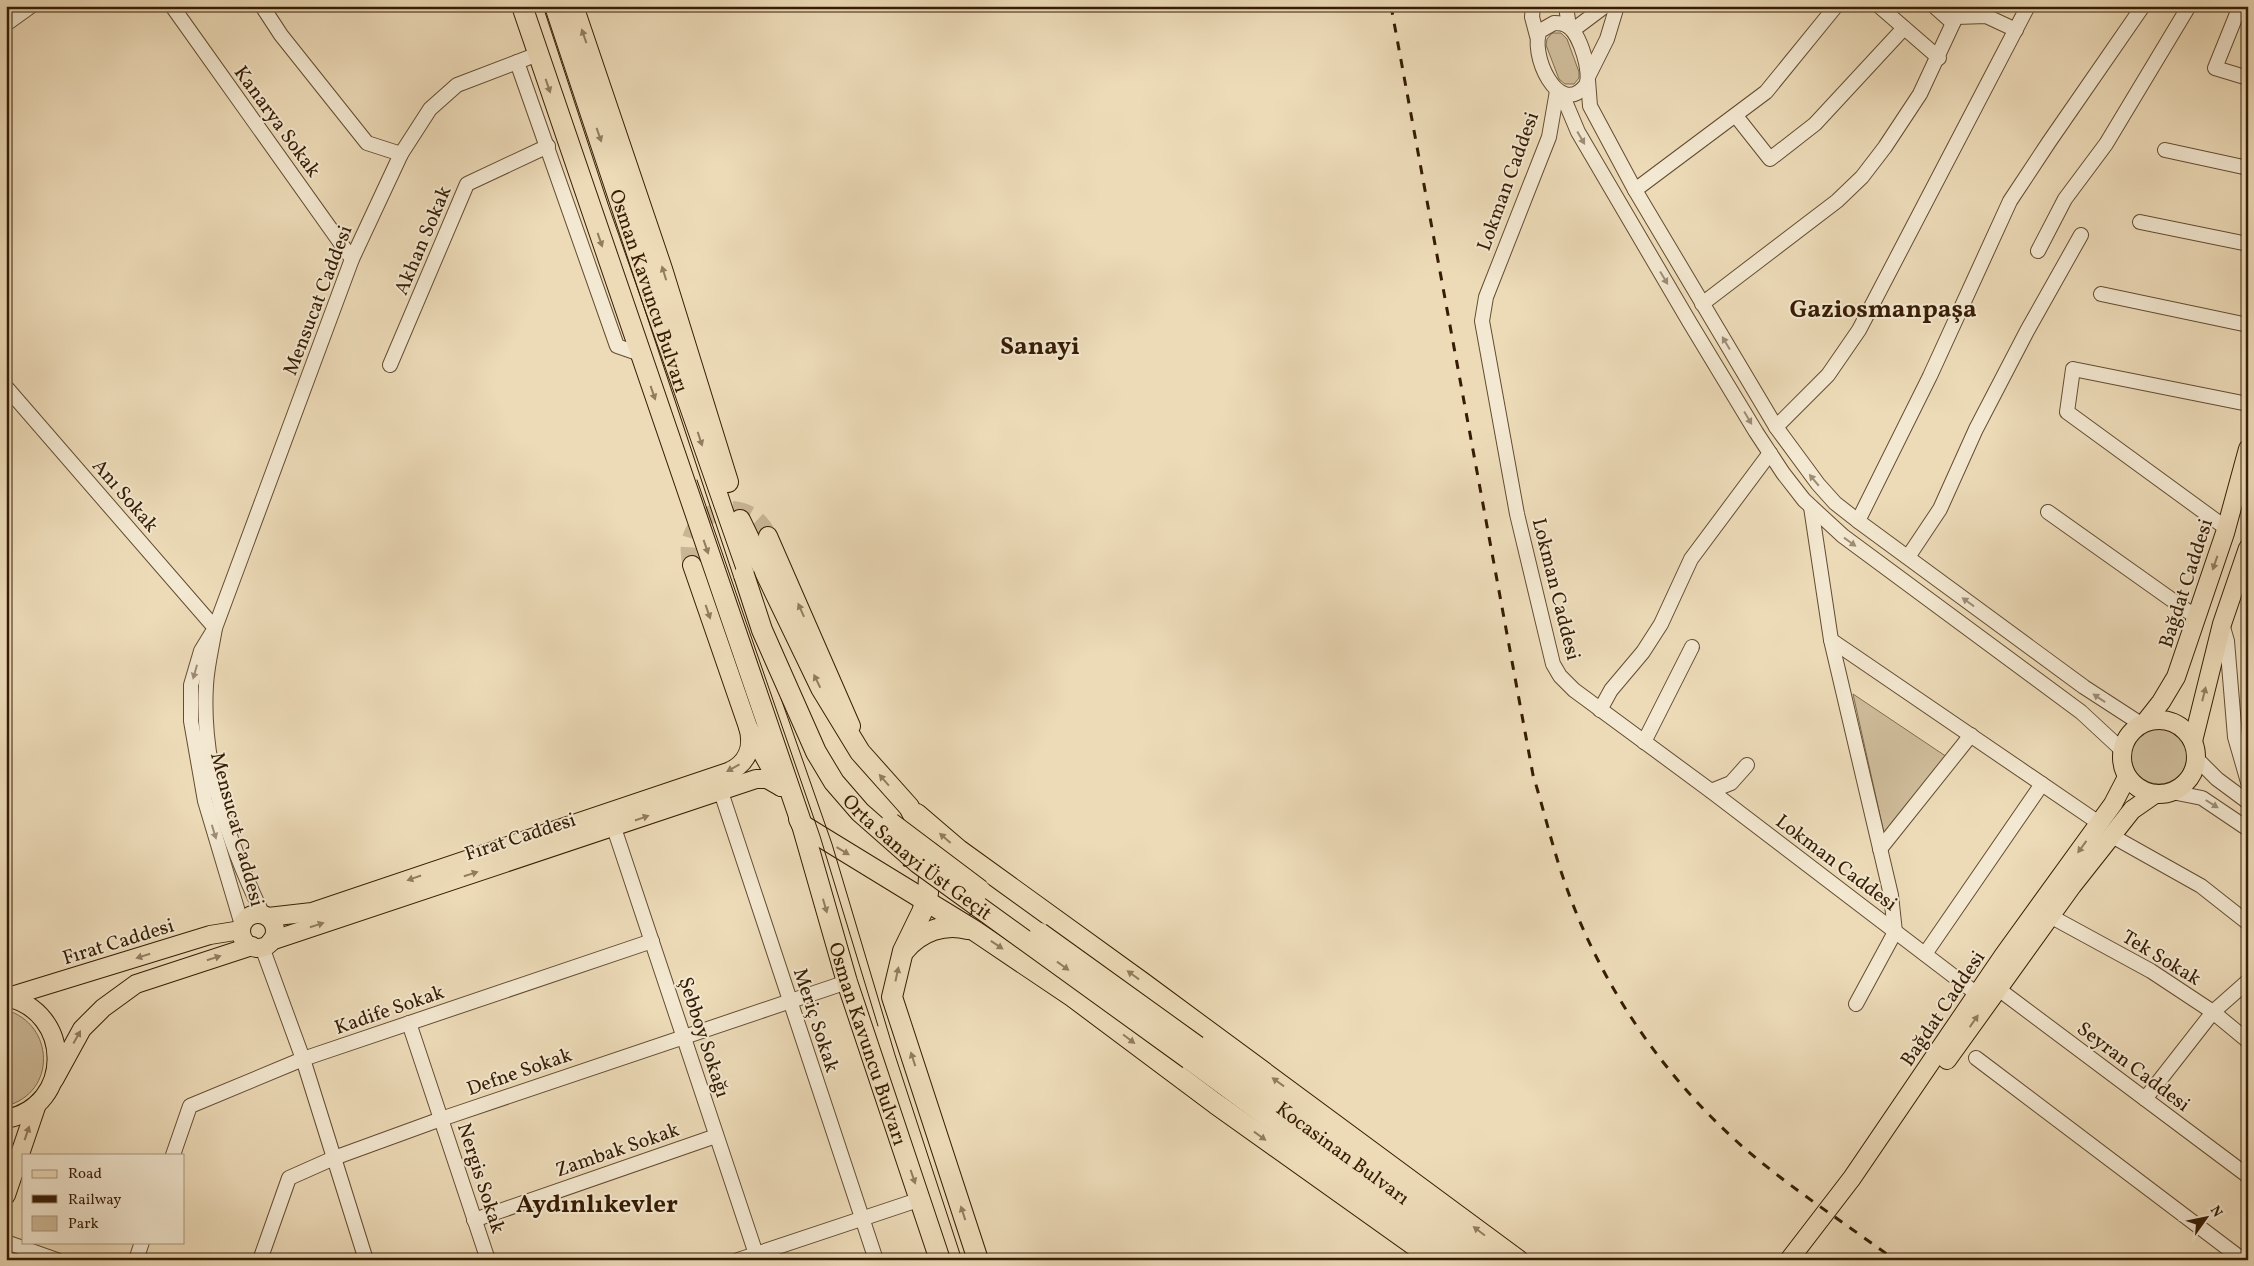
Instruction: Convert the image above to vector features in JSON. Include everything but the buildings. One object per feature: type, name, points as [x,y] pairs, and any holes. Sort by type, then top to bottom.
[{"type":"highway","points":[[522,6],[802,825]]},
{"type":"highway","name":"Osman Kavuncu Bulvarı","points":[[555,6],[750,573]]},
{"type":"highway","name":"Osman Kavuncu Bulvarı","points":[[573,6],[662,268],[740,520]]},
{"type":"highway","points":[[740,520],[750,573]]},
{"type":"highway","points":[[740,520],[820,688],[860,752],[908,807],[922,830],[928,848],[930,873],[926,901],[903,951]]},
{"type":"highway","name":"Orta Sanayi Üst Geçit","points":[[750,573],[762,630],[816,752],[834,782],[860,812],[918,863],[1193,1052]]},
{"type":"highway","points":[[781,787],[802,825],[975,931],[1073,997],[1426,1257]]},
{"type":"highway","points":[[908,807],[984,868],[1518,1260]]},
{"type":"highway","name":"Osman Kavuncu Bulvarı","points":[[802,825],[847,982],[940,1260]]},
{"type":"highway","points":[[878,872],[898,876],[912,871],[922,862],[928,848]]},
{"type":"highway","points":[[951,916],[941,904],[937,894],[938,884],[945,872],[970,864],[984,868]]},
{"type":"highway","points":[[903,951],[916,939],[939,928],[957,927],[975,931]]},
{"type":"highway","name":"Osman Kavuncu Bulvarı","points":[[903,951],[892,997],[978,1260]]},
{"type":"highway","name":"Kocasinan Bulvarı","points":[[1193,1052],[1274,1112],[1462,1260]]},
{"type":"highway","points":[[1274,1112],[1340,1128]]},
{"type":"highway","points":[[1274,1112],[1334,1188]]},
{"type":"highway","name":"Kocasinan Bulvarı","points":[[1274,1112],[1490,1260]]},
{"type":"main road","name":"Bağdat Caddesi","points":[[2143,723],[2161,702],[2176,677],[2226,528],[2248,449]]},
{"type":"main road","points":[[768,536],[842,703],[860,752]]},
{"type":"main road","points":[[2194,750],[2187,732],[2173,722],[2162,719],[2143,723],[2128,735],[2122,750],[2121,761],[2127,777],[2139,789],[2163,793],[2189,779],[2222,624],[2248,548]]},
{"type":"main road","points":[[692,566],[748,727],[781,787]]},
{"type":"main road","name":"Fırat Caddesi","points":[[266,916],[312,912],[728,772],[738,766],[749,752],[751,740],[748,727]]},
{"type":"main road","name":"Bağdat Caddesi","points":[[1789,1260],[1852,1178],[1977,994],[2099,823],[2127,777]]},
{"type":"main road","name":"Fırat Caddesi","points":[[37,1104],[54,1080],[82,1029],[103,1008],[136,984],[262,945],[756,779],[772,781],[781,787]]},
{"type":"main road","name":"Bağdat Caddesi","points":[[1804,1260],[2050,916],[2137,805],[2163,793]]},
{"type":"main road","points":[[266,916],[274,926],[262,945],[244,940],[241,928],[248,917],[266,916]]},
{"type":"main road","name":"Fırat Caddesi","points":[[7,997],[210,935],[241,928]]},
{"type":"main road","points":[[7,997],[34,1010],[52,1032],[57,1051],[54,1080]]},
{"type":"main road","points":[[6,1119],[21,1115],[37,1104]]},
{"type":"main road","points":[[6,1195],[37,1104]]},
{"type":"street","points":[[6,24],[31,6]]},
{"type":"street","name":"Kanarya Sokak","points":[[172,6],[352,259]]},
{"type":"street","points":[[262,6],[281,35],[367,143],[401,154]]},
{"type":"street","points":[[1533,6],[1532,17],[1538,36],[1537,47],[1550,83],[1560,92],[1578,92],[1589,78],[1607,39],[1617,6]]},
{"type":"street","points":[[1566,6],[1571,28],[1589,78],[1590,106],[1635,190],[1702,304],[1776,426],[1818,484],[1835,504],[1858,521],[2084,687],[2143,723]]},
{"type":"street","points":[[1571,28],[1605,6]]},
{"type":"street","points":[[1635,190],[1766,92],[1836,6]]},
{"type":"street","points":[[1879,6],[1939,58]]},
{"type":"street","points":[[1934,6],[1957,15],[1986,16],[2016,30]]},
{"type":"street","points":[[1776,426],[1828,375],[1859,330],[2028,6]]},
{"type":"street","points":[[1858,521],[1930,376],[2010,201],[2143,6]]},
{"type":"street","points":[[2038,251],[2065,199],[2106,144],[2189,6]]},
{"type":"street","points":[[2240,6],[2215,68],[2248,78]]},
{"type":"street","points":[[1702,304],[1837,202],[1862,177],[1908,113],[1939,58],[1957,15]]},
{"type":"street","points":[[1538,36],[1548,24],[1559,23],[1571,28]]},
{"type":"street","points":[[1736,116],[1770,160],[1815,124],[1904,28]]},
{"type":"street","name":"Mensucat Caddesi","points":[[241,928],[205,801],[191,721],[191,685],[201,651],[215,628],[352,259],[401,154],[430,109],[457,85],[538,54]]},
{"type":"street","points":[[517,62],[548,146],[616,346],[640,354]]},
{"type":"street","name":"Lokman Caddesi","points":[[1560,92],[1578,132],[1690,324],[1793,487],[1811,507],[1843,536],[2092,721],[2122,750]]},
{"type":"street","name":"Lokman Caddesi","points":[[1560,92],[1549,137],[1486,297],[1482,321],[1517,514],[1550,658],[1566,684],[1711,791],[1977,994]]},
{"type":"street","name":"Akhan Sokak","points":[[390,365],[467,184],[548,146]]},
{"type":"street","points":[[2165,150],[2248,168]]},
{"type":"street","points":[[2140,222],[2248,244]]},
{"type":"street","points":[[1908,557],[1940,510],[1980,422],[2027,331],[2081,235]]},
{"type":"street","points":[[2101,294],[2248,324]]},
{"type":"street","points":[[2226,528],[2067,412],[2073,369],[2248,404]]},
{"type":"street","name":"Anı Sokak","points":[[6,387],[215,628]]},
{"type":"street","points":[[1600,710],[1611,690],[1643,652],[1661,624],[1691,559],[1770,453]]},
{"type":"street","points":[[1811,507],[1831,640],[1891,896],[1895,932],[1856,1004]]},
{"type":"street","points":[[2048,512],[2196,617]]},
{"type":"street","points":[[2222,624],[2227,641],[2235,737],[2248,782]]},
{"type":"street","name":"Mensucat Caddesi","points":[[215,628],[206,684],[207,725],[217,801],[244,876],[266,916]]},
{"type":"street","points":[[1831,640],[2099,823]]},
{"type":"street","points":[[1644,742],[1692,648]]},
{"type":"street","points":[[1880,849],[1971,735]]},
{"type":"street","points":[[2194,750],[2217,779],[2248,802]]},
{"type":"street","points":[[1711,791],[1731,782],[1747,765]]},
{"type":"street","points":[[1925,954],[2042,784]]},
{"type":"street","name":"Meriç Sokak","points":[[721,792],[876,1260]]},
{"type":"street","points":[[2163,793],[2202,798],[2248,829]]},
{"type":"street","name":"Şebboy Sokağı","points":[[614,828],[757,1257]]},
{"type":"street","points":[[2112,836],[2201,886],[2248,923]]},
{"type":"street","name":"Tek Sokak","points":[[2050,916],[2151,971],[2213,1012],[2248,1041]]},
{"type":"street","name":"Kadife Sokak","points":[[173,1154],[190,1106],[303,1059],[652,941]]},
{"type":"street","points":[[262,945],[303,1059],[366,1260]]},
{"type":"street","points":[[2145,1099],[2213,1012],[2248,981]]},
{"type":"street","name":"Defne Sokak","points":[[260,1260],[290,1178],[334,1158],[441,1119],[847,982]]},
{"type":"street","name":"Seyran Caddesi","points":[[1997,988],[2248,1176]]},
{"type":"street","name":"Nergis Sokak","points":[[409,1023],[488,1260]]},
{"type":"street","points":[[1976,1058],[2243,1260]]},
{"type":"street","name":"Zambak Sokak","points":[[474,1220],[716,1136]]},
{"type":"street","points":[[738,1260],[757,1257],[921,1199]]},
{"type":"street","points":[[6,1242],[57,1260]]},
{"type":"street","points":[[136,1260],[141,1244]]},
{"type":"green space","points":[[1552,33],[1561,33],[1567,39],[1579,72],[1579,78],[1574,84],[1565,84],[1559,79],[1546,45],[1547,39]]},
{"type":"green space","points":[[1853,694],[1947,757],[1886,842]]},
{"type":"green space","points":[[2159,728],[2170,730],[2179,736],[2185,745],[2187,756],[2185,767],[2179,776],[2170,782],[2159,784],[2148,782],[2139,776],[2133,767],[2131,756],[2133,745],[2139,736],[2148,730]]},
{"type":"green space","points":[[6,1010],[22,1018],[34,1029],[41,1043],[44,1058],[41,1074],[34,1087],[23,1099],[6,1106]]},
{"type":"tunnel","points":[[692,565],[690,547],[694,532],[703,520],[715,513],[730,510],[744,513],[757,521],[768,536]]},
{"type":"tram line","points":[[543,6],[608,204],[832,844],[895,1055],[962,1260]]},
{"type":"tram line","points":[[697,480],[820,836],[878,1026]]},
{"type":"railway","points":[[1391,6],[1533,775],[1572,903],[1589,942],[1631,1017],[1683,1086],[1712,1117],[1761,1162],[1798,1191],[1895,1260]]},
{"type":"district","name":"Gaziosmanpaşa","points":[[1883,308]]},
{"type":"district","name":"Sanayi","points":[[1040,345]]},
{"type":"district","name":"Aydınlıkevler","points":[[597,1203]]}]
